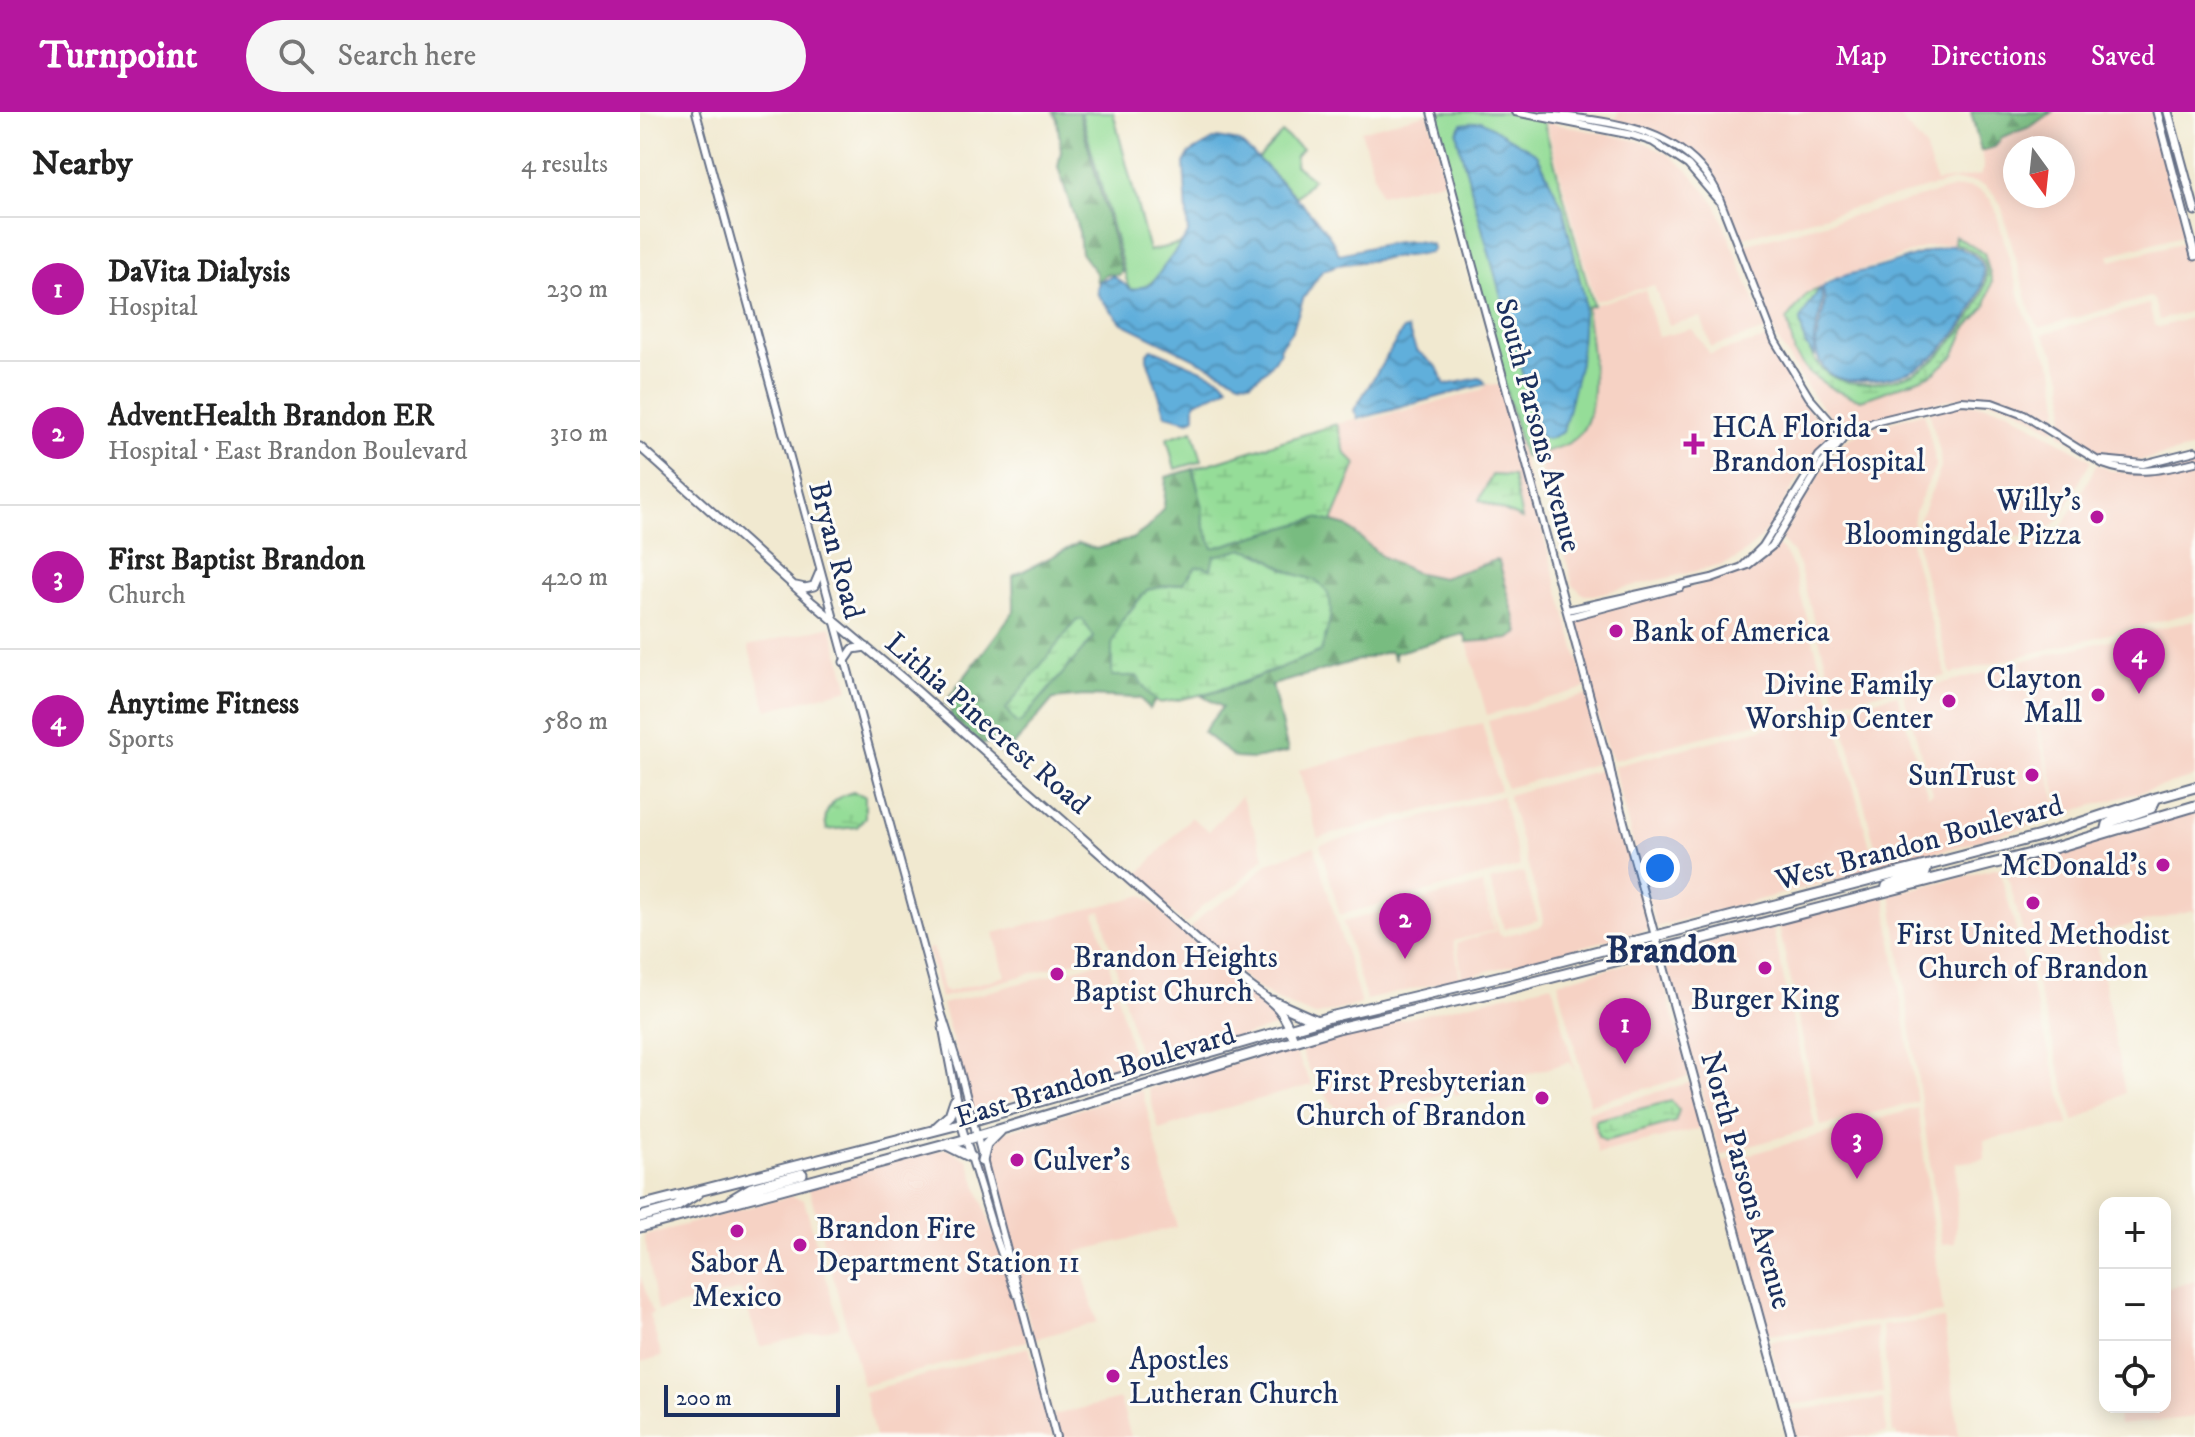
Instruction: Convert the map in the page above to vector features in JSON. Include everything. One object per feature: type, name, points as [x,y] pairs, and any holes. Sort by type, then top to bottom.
[{"type":"highway","name":"West Brandon Boulevard","points":[[1655,936],[2053,832],[2195,787]]},
{"type":"highway","points":[[2106,832],[2108,824],[2151,808],[2156,798]]},
{"type":"highway","name":"West Brandon Boulevard","points":[[1658,949],[2054,848],[2195,806]]},
{"type":"highway","points":[[1886,891],[1887,886],[1894,882],[1925,873],[1927,866]]},
{"type":"highway","points":[[1848,900],[1847,896],[1878,886],[1882,878]]},
{"type":"highway","name":"East Brandon Boulevard","points":[[640,1206],[930,1132],[1141,1074],[1317,1021],[1655,936]]},
{"type":"highway","name":"East Brandon Boulevard","points":[[640,1227],[1003,1129],[1294,1040],[1658,949]]},
{"type":"highway","points":[[1272,1001],[1317,1021]]},
{"type":"highway","points":[[930,1132],[948,1118],[955,1100]]},
{"type":"highway","points":[[982,1161],[986,1145],[1003,1129]]},
{"type":"highway","points":[[947,1145],[971,1157]]},
{"type":"highway","points":[[729,1203],[751,1188],[802,1174]]},
{"type":"highway","points":[[640,1217],[676,1207],[701,1191]]},
{"type":"main road","points":[[2157,112],[2195,256]]},
{"type":"main road","points":[[2168,112],[2195,211]]},
{"type":"main road","name":"Lithia Pinecrest Road","points":[[640,447],[792,585],[1241,979],[1272,1001],[1282,1012],[1294,1040]]},
{"type":"main road","points":[[792,585],[802,588],[814,586],[820,572]]},
{"type":"main road","points":[[844,662],[853,649],[866,647]]},
{"type":"main road","name":"North Parsons Avenue","points":[[1655,936],[1792,1437]]},
{"type":"street","name":"Bryan Road","points":[[696,112],[832,619],[959,1068],[966,1122]]},
{"type":"street","name":"South Parsons Avenue","points":[[1431,112],[1655,936]]},
{"type":"street","points":[[1515,112],[1621,125],[1657,136],[1696,163],[1714,186],[1775,341],[1809,397],[1844,437]]},
{"type":"street","points":[[1568,613],[1742,567],[1763,546],[1798,496],[1819,456],[1832,444],[1874,422],[1926,408],[1961,401],[1986,401],[2010,408],[2115,468],[2140,472],[2195,462]]},
{"type":"street","points":[[2096,459],[2143,464],[2195,451]]},
{"type":"street","points":[[941,1012],[955,1100],[966,1122],[971,1157],[1019,1300],[1056,1437]]},
{"type":"street","points":[[970,1138],[982,1161],[1018,1286],[1019,1300]]},
{"type":"shaded area","points":[[1619,112],[1895,112],[1925,147],[1936,182],[1981,175],[1984,168],[1981,151],[1995,147],[2003,137],[2003,208],[2075,208],[2075,136],[2005,136],[2030,127],[2052,112],[2154,112],[2186,234],[2109,255],[2111,261],[2188,241],[2195,268],[2195,310],[2159,320],[2154,300],[2150,297],[2039,328],[2030,310],[2001,205],[1984,185],[1970,181],[1953,181],[1737,239],[1716,182],[1682,147],[1658,133],[1615,120]]},
{"type":"shaded area","points":[[1428,113],[1446,180],[1380,195],[1361,131]]},
{"type":"shaded area","points":[[1546,122],[1644,142],[1668,154],[1686,168],[1716,204],[1766,330],[1711,347],[1701,317],[1668,325],[1654,285],[1595,301]]},
{"type":"shaded area","points":[[1969,187],[1981,191],[1995,208],[2024,312],[2054,369],[2059,405],[2055,431],[2011,405],[1973,397],[1946,400],[1873,419],[1844,433],[1812,395],[1777,339],[1740,246],[1955,188]],"holes":[[[1954,237],[1984,253],[1992,281],[1986,306],[1965,330],[1954,356],[1876,395],[1808,372],[1787,320],[1808,293],[1820,289],[1827,279],[1881,264],[1924,247],[1954,243]]]},
{"type":"shaded area","name":"HCA Florida - Brandon Hospital","points":[[1645,290],[1658,337],[1692,329],[1710,354],[1766,339],[1794,389],[1829,435],[1810,459],[1769,527],[1757,542],[1736,559],[1723,565],[1584,595],[1573,585],[1537,453],[1560,447],[1594,364],[1586,307]]},
{"type":"shaded area","points":[[2149,304],[2154,325],[2158,327],[2195,317],[2195,448],[2139,461],[2097,456],[2060,434],[2065,406],[2063,380],[2055,354],[2042,334]]},
{"type":"shaded area","points":[[1487,384],[1502,386],[1586,688],[1487,715],[1467,642],[1509,639],[1519,633],[1496,560],[1441,578],[1414,572],[1381,556],[1347,526],[1332,522],[1356,464],[1345,453],[1337,424],[1354,419],[1359,422],[1480,391]]},
{"type":"shaded area","points":[[1961,404],[1986,405],[2009,411],[2091,460],[2054,525],[2032,536],[2017,537],[1918,523],[1941,468],[1929,411]]},
{"type":"shaded area","points":[[1924,412],[1935,467],[1915,512],[1912,552],[1946,676],[1837,703],[1799,566],[1793,553],[1780,539],[1824,467],[1846,440],[1875,426]]},
{"type":"shaded area","points":[[2097,464],[2109,470],[2140,475],[2195,466],[2195,612],[1951,674],[1918,550],[1917,530],[2017,544],[2042,539],[2065,522]]},
{"type":"shaded area","points":[[1777,544],[1793,568],[1831,704],[1613,760],[1606,747],[1573,619],[1728,577],[1750,568]]},
{"type":"shaded area","points":[[2195,620],[2195,777],[2062,814],[2021,661]]},
{"type":"shaded area","points":[[831,626],[849,689],[767,710],[748,646]]},
{"type":"shaded area","points":[[2019,664],[2060,816],[2084,811],[1881,868],[1839,709],[1897,694],[1928,796],[1933,793],[1903,693]]},
{"type":"shaded area","points":[[1587,695],[1603,762],[1506,788],[1488,721]]},
{"type":"shaded area","points":[[1833,711],[1876,869],[1656,927],[1614,766]]},
{"type":"shaded area","points":[[1482,723],[1500,790],[1318,838],[1299,770]]},
{"type":"shaded area","points":[[1604,769],[1650,929],[1462,978],[1457,943],[1496,931],[1485,883],[1499,934],[1503,936],[1542,926],[1544,922],[1508,795]]},
{"type":"shaded area","points":[[1241,796],[1265,857],[1234,887],[1203,905],[1186,924],[1134,879],[1191,817],[1209,831]]},
{"type":"shaded area","points":[[1502,796],[1520,866],[1340,915],[1320,845]]},
{"type":"shaded area","points":[[2195,811],[2195,914],[2193,910],[2095,934],[2125,1093],[2074,1122],[2005,866],[2093,844],[2141,825]]},
{"type":"shaded area","points":[[1314,846],[1361,1004],[1314,1016],[1273,998],[1246,980],[1190,928],[1207,911],[1237,893],[1268,863]]},
{"type":"shaded area","points":[[1999,868],[2069,1125],[1984,1140],[1985,1159],[1956,1163],[1955,1243],[1942,1244],[1891,894]]},
{"type":"shaded area","points":[[1523,872],[1538,920],[1504,929],[1490,881]]},
{"type":"shaded area","points":[[1482,884],[1494,930],[1454,941],[1460,978],[1366,1000],[1343,922]]},
{"type":"shaded area","points":[[1143,895],[1241,984],[1271,1004],[1285,1024],[1142,1065],[1101,911],[1095,913],[1106,953],[940,998],[928,949],[933,948],[943,990],[947,992],[1005,976],[994,933]]},
{"type":"shaded area","points":[[1885,896],[1917,1102],[1821,1126],[1778,922]]},
{"type":"shaded area","points":[[1772,924],[1815,1127],[1720,1155],[1662,954]]},
{"type":"shaded area","points":[[1656,956],[1690,1076],[1590,1104],[1558,982]]},
{"type":"shaded area","points":[[1108,960],[1136,1067],[972,1110],[942,1004]]},
{"type":"shaded area","points":[[1552,984],[1575,1071],[1570,1062],[1459,1094],[1455,1095],[1454,1091],[1346,1120],[1321,1089],[1298,1044]]},
{"type":"shaded area","points":[[1292,1046],[1312,1085],[1159,1130],[1148,1089]]},
{"type":"shaded area","points":[[1692,1082],[1704,1128],[1598,1153],[1587,1112]]},
{"type":"shaded area","points":[[1142,1090],[1177,1227],[1077,1252],[1097,1322],[1033,1339],[985,1161],[988,1147],[1004,1132]]},
{"type":"shaded area","points":[[1918,1108],[1943,1313],[1768,1334],[1722,1162]]},
{"type":"shaded area","points":[[947,1148],[968,1160],[1017,1301],[1027,1341],[863,1386],[808,1185]]},
{"type":"shaded area","points":[[790,1196],[804,1200],[840,1327],[760,1347],[741,1290],[658,1311],[644,1236]]},
{"type":"shaded area","points":[[640,1275],[653,1313],[649,1314],[662,1356],[640,1362]]},
{"type":"shaded area","points":[[2195,1281],[2195,1417],[2119,1425],[2118,1413],[2171,1413],[2171,1287]]},
{"type":"shaded area","points":[[1944,1319],[1959,1437],[1897,1437],[1897,1433],[1893,1433],[1882,1326]]},
{"type":"shaded area","points":[[1876,1327],[1883,1393],[1787,1405],[1769,1341]]},
{"type":"shaded area","points":[[1035,1346],[1054,1415],[1120,1399],[1131,1437],[1059,1437]]},
{"type":"shaded area","points":[[1029,1347],[1053,1437],[875,1437],[864,1392]]},
{"type":"shaded area","points":[[1883,1399],[1887,1433],[1853,1437],[1796,1437],[1789,1411]]},
{"type":"green space","points":[[1053,112],[1079,112],[1122,272],[1119,275],[1106,274],[1097,282],[1096,273],[1081,253],[1079,232],[1058,167],[1061,151],[1057,119]]},
{"type":"green space","points":[[1081,112],[1113,112],[1149,251],[1183,243],[1155,279],[1141,288],[1132,290],[1128,285]]},
{"type":"green space","points":[[1431,112],[1515,112],[1542,116],[1593,305],[1586,307],[1593,378],[1589,415],[1583,430],[1561,447],[1524,457]]},
{"type":"green space","points":[[1971,112],[2052,112],[2030,127],[2003,136],[1995,147],[1981,151]]},
{"type":"green space","points":[[1282,133],[1302,149],[1296,156],[1295,165],[1313,179],[1296,197],[1258,159]]},
{"type":"green space","points":[[1955,236],[1984,253],[1992,281],[1986,306],[1965,330],[1954,356],[1932,374],[1861,400],[1834,390],[1808,372],[1795,354],[1787,320],[1808,293],[1819,289],[1800,321],[1814,359],[1830,375],[1853,383],[1884,381],[1913,373],[1936,358],[1969,320],[1984,289],[1986,275],[1982,259],[1954,243]]},
{"type":"green space","points":[[1337,424],[1345,453],[1356,464],[1332,522],[1318,518],[1213,548],[1204,523],[1193,469]]},
{"type":"green space","points":[[1193,430],[1202,461],[1175,469],[1167,438]]},
{"type":"green space","points":[[1193,469],[1204,508],[1204,523],[1213,548],[1318,518],[1347,526],[1381,556],[1414,572],[1442,578],[1496,560],[1499,561],[1519,633],[1509,639],[1467,642],[1464,634],[1394,653],[1395,660],[1390,651],[1272,685],[1288,752],[1254,759],[1235,758],[1203,732],[1222,707],[1202,696],[1321,651],[1318,582],[1292,573],[1258,552],[1213,564],[1211,569],[1196,567],[1183,583],[1147,590],[1121,622],[1112,676],[1137,676],[1156,700],[1149,709],[1140,698],[1084,696],[1053,699],[1005,756],[989,742],[982,745],[950,717],[951,709],[945,703],[1014,611],[1013,576],[1079,543],[1096,549],[1132,539],[1149,527],[1164,507],[1166,477]]},
{"type":"green space","points":[[1492,475],[1513,476],[1522,519],[1479,500]]},
{"type":"green space","points":[[1244,549],[1317,582],[1326,591],[1331,607],[1321,651],[1221,689],[1159,703],[1150,696],[1137,676],[1112,676],[1112,645],[1121,622],[1147,590],[1183,583],[1196,567],[1211,569],[1214,556]]},
{"type":"green space","points":[[1082,619],[1094,637],[1020,723],[1016,723],[1006,709],[1076,621]]},
{"type":"green space","points":[[853,792],[865,796],[865,817],[857,827],[827,830],[826,816],[831,805]]},
{"type":"green space","points":[[1671,1101],[1679,1110],[1675,1122],[1605,1141],[1598,1136],[1595,1120]]},
{"type":"water","points":[[1481,121],[1537,154],[1563,208],[1584,298],[1580,362],[1563,432],[1548,439],[1540,437],[1458,141],[1457,132],[1462,124]]},
{"type":"water","points":[[1217,138],[1239,142],[1254,155],[1328,233],[1339,254],[1412,241],[1432,245],[1433,249],[1429,253],[1337,265],[1322,271],[1303,299],[1293,329],[1279,348],[1280,352],[1266,370],[1251,382],[1240,381],[1122,323],[1098,295],[1097,288],[1100,281],[1113,276],[1132,290],[1151,284],[1188,234],[1184,163],[1189,154]]},
{"type":"water","points":[[1952,245],[1977,258],[1984,277],[1974,306],[1943,348],[1908,372],[1879,379],[1837,377],[1824,368],[1816,347],[1824,308],[1822,288],[1842,276]]},
{"type":"water","points":[[1820,289],[1822,304],[1814,337],[1815,357],[1805,344],[1800,320]]},
{"type":"water","points":[[1408,329],[1416,350],[1437,367],[1445,385],[1479,378],[1485,384],[1358,419],[1354,410],[1403,330]]},
{"type":"water","points":[[1152,349],[1221,378],[1228,386],[1195,403],[1195,417],[1189,421],[1166,415],[1147,359],[1147,353]]},
{"type":"place","name":"HCA Florida - Brandon Hospital","points":[[1694,444]]},
{"type":"place","name":"Willy's Bloomingdale Pizza","points":[[2097,517]]},
{"type":"place","name":"Bank of America","points":[[1616,631]]},
{"type":"place","name":"Anytime Fitness","points":[[2139,694]]},
{"type":"place","name":"Clayton Mall","points":[[2098,695]]},
{"type":"place","name":"Divine Family Worship Center","points":[[1949,701]]},
{"type":"place","name":"SunTrust","points":[[2032,775]]},
{"type":"place","name":"McDonald's","points":[[2163,865]]},
{"type":"place","name":"First United Methodist Church of Brandon","points":[[2033,903]]},
{"type":"place","name":"AdventHealth Brandon ER","points":[[1405,959]]},
{"type":"place","name":"Burger King","points":[[1765,968]]},
{"type":"place","name":"Brandon Heights Baptist Church","points":[[1057,974]]},
{"type":"place","name":"DaVita Dialysis","points":[[1625,1064]]},
{"type":"place","name":"First Presbyterian Church of Brandon","points":[[1542,1098]]},
{"type":"place","name":"Culver's","points":[[1017,1160]]},
{"type":"place","name":"First Baptist Brandon","points":[[1857,1179]]},
{"type":"place","name":"Sabor A Mexico","points":[[737,1231]]},
{"type":"place","name":"Brandon Fire Department Station 11","points":[[800,1245]]},
{"type":"place","name":"Apostles Lutheran Church","points":[[1113,1376]]},
{"type":"district","name":"Brandon","points":[[1671,949]]}]
